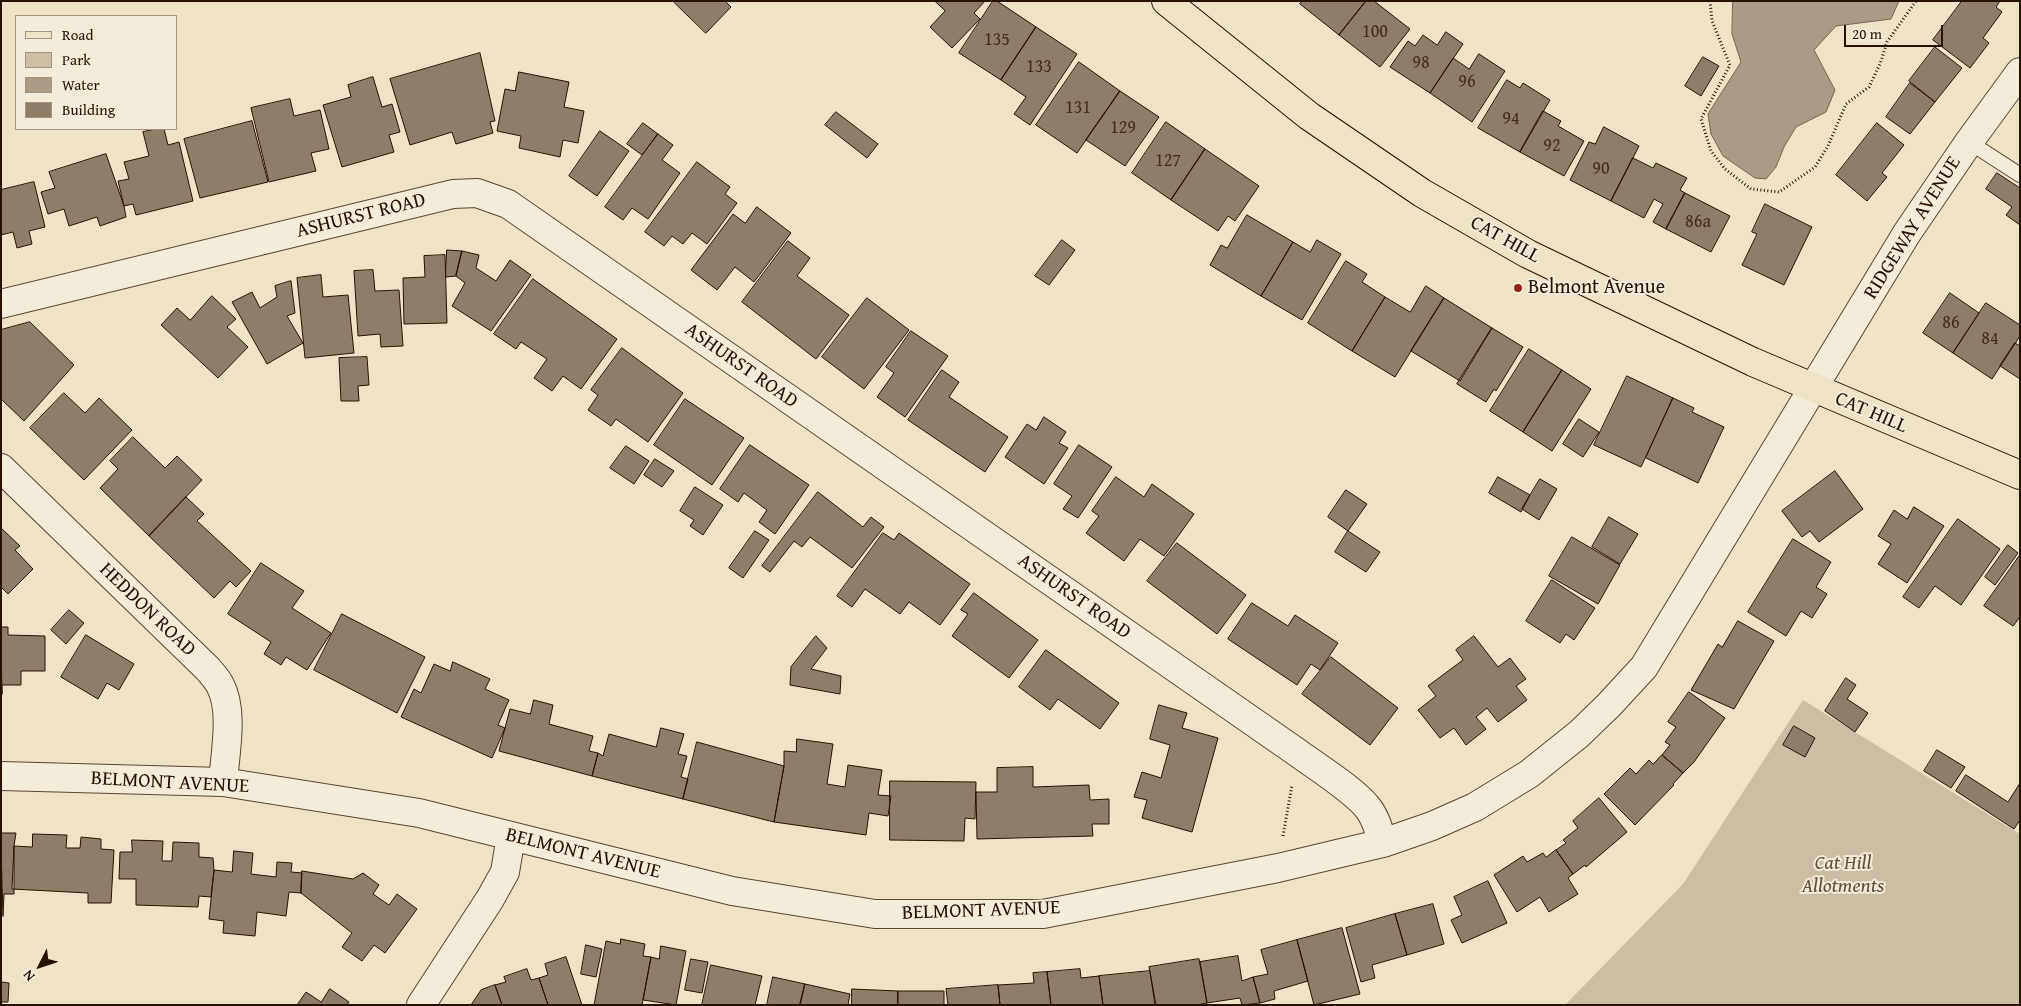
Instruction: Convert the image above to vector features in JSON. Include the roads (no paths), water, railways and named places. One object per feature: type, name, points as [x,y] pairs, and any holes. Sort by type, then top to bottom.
[{"type":"main road","name":"CAT HILL","points":[[1166,1],[1309,116],[1422,193],[1528,254],[1753,362],[2020,475]]},
{"type":"street","name":"RIDGEWAY AVENUE","points":[[1813,388],[1907,233],[1968,142],[2020,72]]},
{"type":"street","name":"ASHURST ROAD","points":[[1,304],[453,194],[477,193],[508,204],[1298,753],[1368,808],[1376,822],[1383,843]]},
{"type":"street","name":"BELMONT AVENUE","points":[[1,776],[223,782],[419,814],[732,891],[875,914],[1043,914],[1278,868],[1383,843],[1432,826],[1475,807],[1530,774],[1579,734],[1644,667],[1813,388]]},
{"type":"street","name":"HEDDON ROAD","points":[[1,468],[208,669],[220,686],[226,705],[227,730],[223,782]]},
{"type":"street","points":[[421,1005],[490,899],[504,872],[511,836]]},
{"type":"lane","points":[[1968,142],[2020,175]]},
{"type":"water","points":[[1733,1],[1899,1],[1891,19],[1836,26],[1814,50],[1835,90],[1826,112],[1796,127],[1784,147],[1776,167],[1766,179],[1755,178],[1723,156],[1711,134],[1708,114],[1741,62],[1732,34]]},
{"type":"place","name":"Belmont Avenue","points":[[1518,288]]},
{"type":"park label","name":"Cat Hill Allotments","points":[[1843,876]]}]
